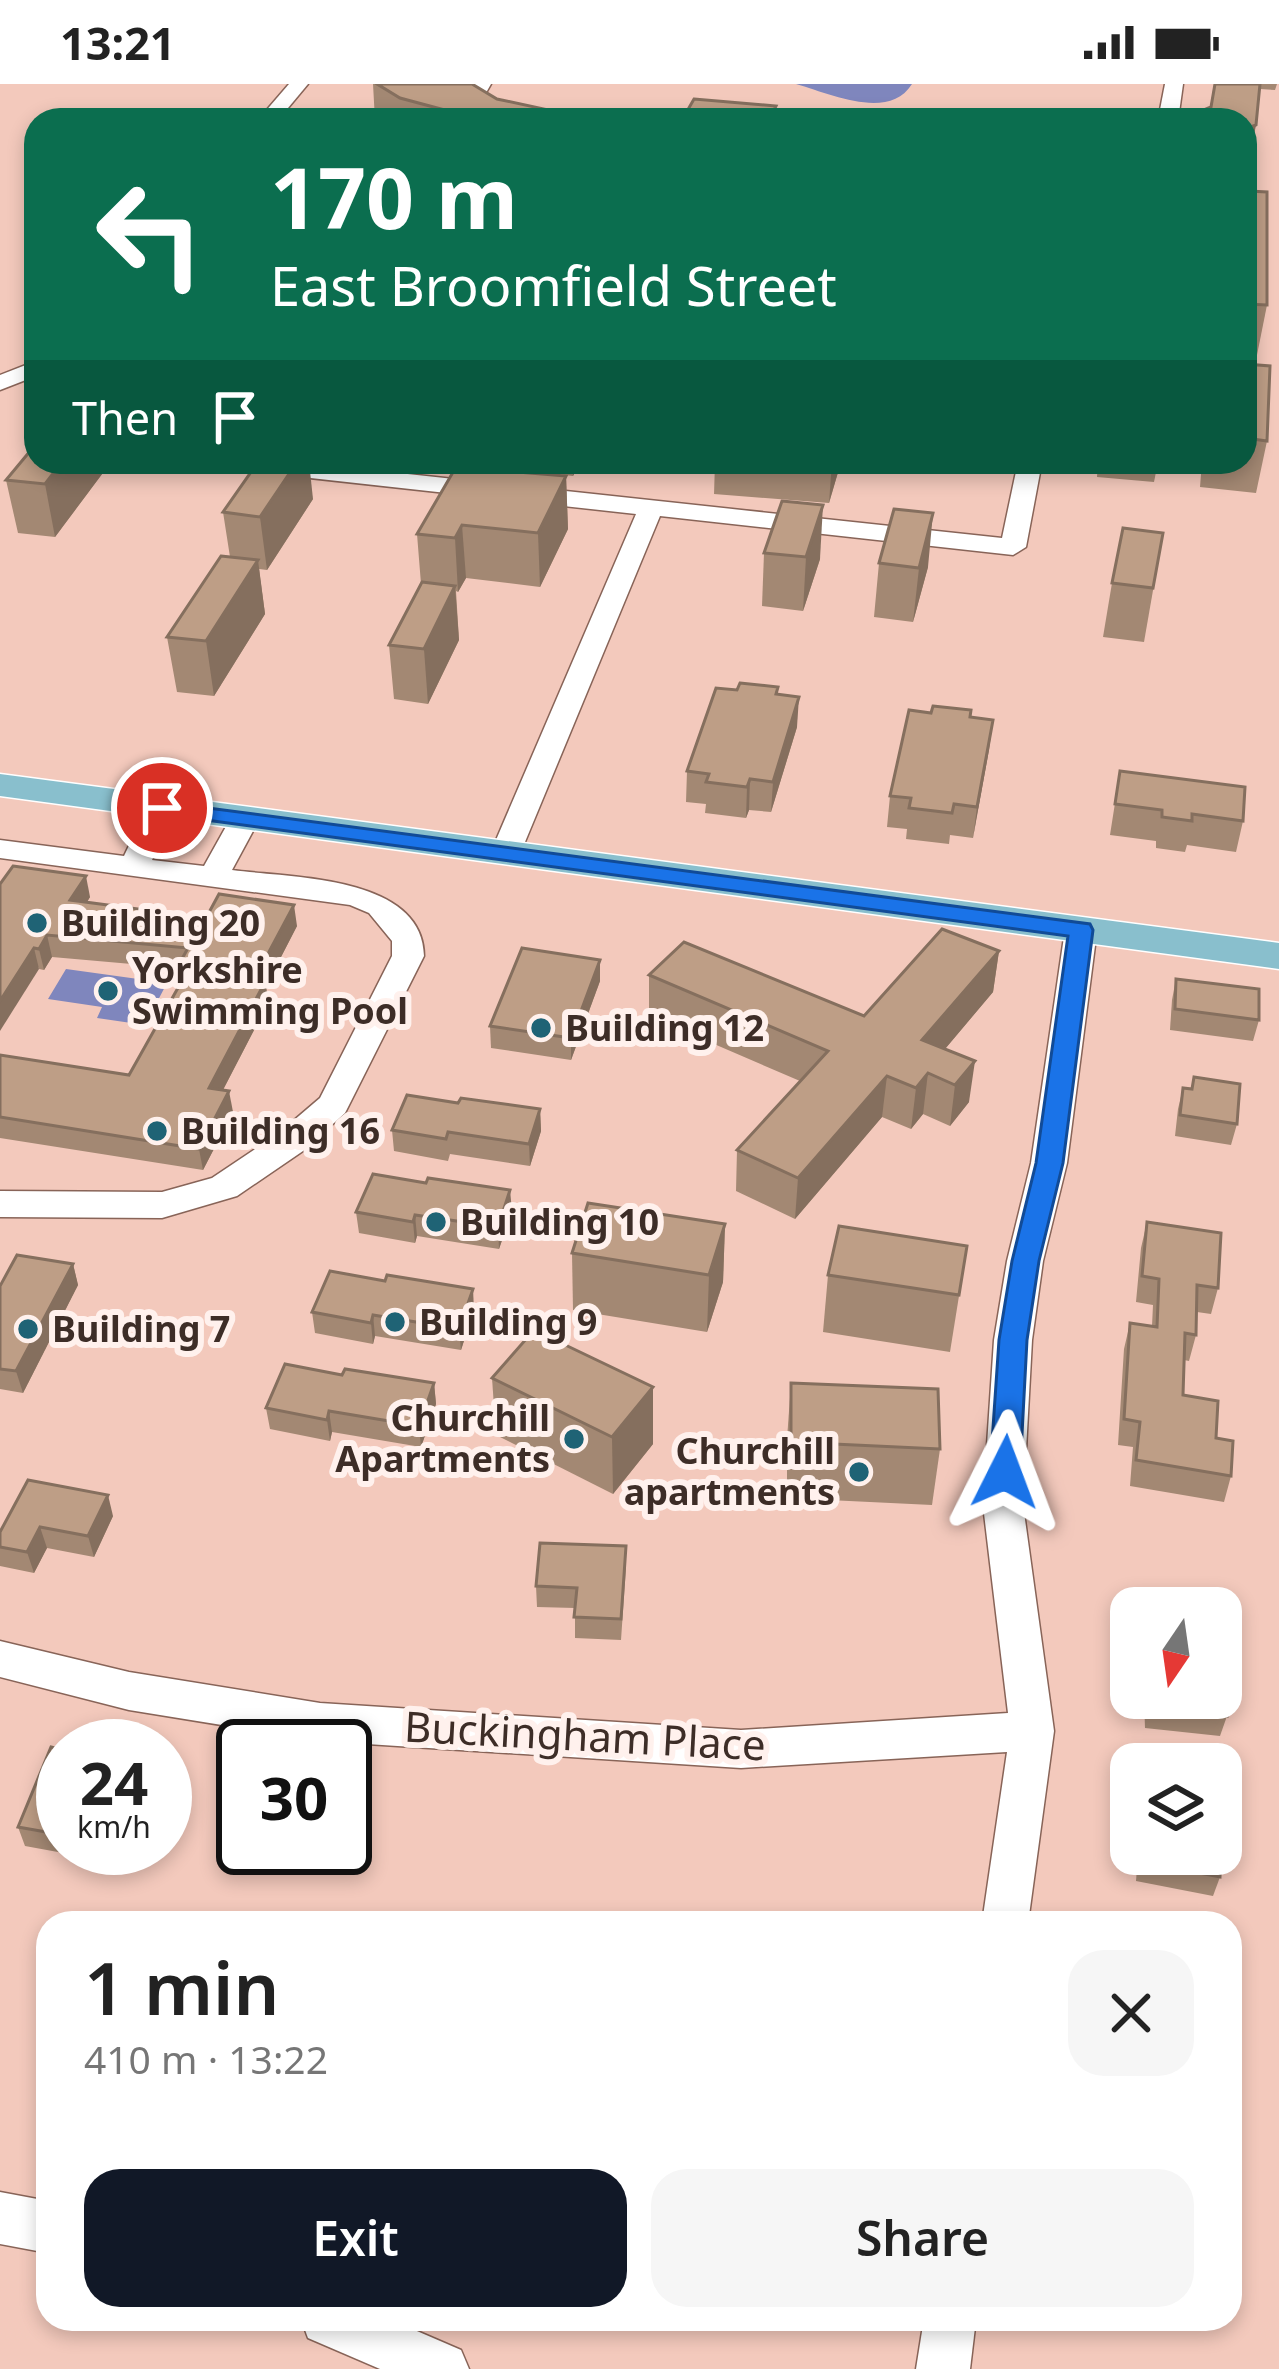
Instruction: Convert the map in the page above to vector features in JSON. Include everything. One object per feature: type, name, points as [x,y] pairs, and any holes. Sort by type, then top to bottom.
[{"type":"main road","points":[[0,785],[1279,956]]},
{"type":"street","points":[[278,108],[299,84]]},
{"type":"street","points":[[482,84],[473,100],[485,108]]},
{"type":"street","points":[[371,474],[1013,547],[1028,474]]},
{"type":"street","points":[[505,854],[651,509]]},
{"type":"street","points":[[134,866],[162,808]]},
{"type":"street","points":[[213,878],[244,820]]},
{"type":"street","points":[[0,849],[357,896],[380,906],[408,939],[408,956],[333,1106],[291,1142],[224,1186],[162,1205],[0,1204]]},
{"type":"street","points":[[1007,1911],[1032,1731],[1004,1505],[1013,1340],[1025,1261],[1049,1163],[1081,930]]},
{"type":"street","name":"Buckingham Place","points":[[0,1659],[129,1691],[320,1721],[741,1749],[1032,1731]]},
{"type":"street","points":[[0,2218],[36,2225]]},
{"type":"street","points":[[355,2331],[442,2369]]},
{"type":"street","points":[[943,2369],[948,2331]]},
{"type":"water","points":[[796,84],[912,84],[902,95],[874,103]]},
{"type":"water","name":"Yorkshire Swimming Pool","points":[[66,969],[167,983],[145,1025],[97,1018],[102,1007],[48,999]]},
{"type":"building","points":[[377,84],[472,84],[497,99],[539,108],[437,108],[400,98]]},
{"type":"building","points":[[1215,84],[1260,84],[1257,115],[1257,108],[1211,107]]},
{"type":"building","points":[[694,99],[776,106],[775,108],[689,108]]},
{"type":"building","points":[[1257,191],[1267,192],[1267,305],[1257,305]]},
{"type":"building","points":[[1257,365],[1270,366],[1267,441],[1257,440]]},
{"type":"building","points":[[24,458],[24,474],[53,474],[45,484],[6,480]]},
{"type":"building","points":[[250,474],[289,474],[260,517],[223,512]]},
{"type":"building","points":[[452,474],[566,476],[538,533],[462,525],[455,538],[417,534]]},
{"type":"building","points":[[782,501],[823,505],[806,557],[764,553]]},
{"type":"building","points":[[894,509],[933,513],[919,568],[879,563]]},
{"type":"building","points":[[1123,528],[1163,533],[1153,588],[1112,583]]},
{"type":"building","points":[[221,556],[258,560],[206,641],[167,637]]},
{"type":"building","points":[[422,582],[455,586],[424,649],[389,645]]},
{"type":"building","points":[[740,683],[778,687],[776,694],[799,697],[773,782],[750,779],[747,787],[706,782],[709,774],[687,771],[716,688],[737,690]]},
{"type":"building","points":[[933,706],[971,710],[970,717],[993,720],[977,807],[954,804],[952,813],[909,808],[911,798],[890,796],[909,710],[931,713]]},
{"type":"building","points":[[1120,771],[1245,787],[1243,821],[1192,814],[1192,821],[1162,817],[1162,810],[1115,804]]},
{"type":"building","points":[[13,866],[86,876],[70,900],[206,918],[219,894],[294,905],[254,980],[265,982],[209,1088],[229,1091],[199,1149],[0,1117],[0,1055],[129,1075],[188,970],[177,968],[188,948],[47,935],[0,1001],[0,884]]},
{"type":"building","points":[[942,929],[999,951],[922,1040],[975,1061],[955,1085],[928,1073],[916,1088],[887,1076],[798,1178],[737,1150],[828,1051],[649,975],[684,942],[864,1016]]},
{"type":"building","name":"Building 12","points":[[522,948],[600,960],[571,1038],[490,1026]]},
{"type":"building","points":[[1176,979],[1259,989],[1259,1020],[1175,1009]]},
{"type":"building","points":[[1194,1077],[1240,1084],[1237,1124],[1180,1115],[1183,1088],[1192,1089]]},
{"type":"building","points":[[407,1095],[540,1109],[529,1144],[448,1132],[446,1139],[392,1130]]},
{"type":"building","points":[[373,1174],[510,1190],[498,1227],[415,1215],[413,1222],[356,1212]]},
{"type":"building","points":[[588,1203],[725,1224],[709,1275],[572,1253]]},
{"type":"building","points":[[1147,1222],[1221,1233],[1218,1288],[1197,1285],[1196,1335],[1185,1333],[1183,1395],[1218,1401],[1216,1438],[1233,1441],[1231,1476],[1136,1460],[1140,1422],[1124,1419],[1130,1323],[1157,1327],[1159,1279],[1142,1276]]},
{"type":"building","points":[[839,1226],[967,1246],[959,1295],[828,1275]]},
{"type":"building","name":"Building 7","points":[[17,1255],[73,1264],[16,1371],[0,1369],[0,1286]]},
{"type":"building","points":[[330,1271],[473,1289],[459,1329],[373,1315],[371,1323],[312,1312]]},
{"type":"building","points":[[534,1330],[653,1387],[612,1437],[492,1378]]},
{"type":"building","points":[[285,1364],[342,1375],[345,1369],[434,1383],[419,1426],[329,1411],[327,1420],[266,1408]]},
{"type":"building","points":[[791,1383],[938,1389],[940,1449],[791,1442]]},
{"type":"building","points":[[28,1480],[108,1495],[88,1536],[40,1527],[27,1552],[0,1547],[0,1532]]},
{"type":"building","points":[[540,1543],[626,1546],[621,1619],[574,1617],[577,1588],[536,1586]]},
{"type":"building","points":[[36,1783],[36,1830],[18,1827]]},
{"type":"place","name":"Building 20","points":[[37,923]]},
{"type":"place","name":"Yorkshire Swimming Pool","points":[[108,991]]},
{"type":"place","name":"Building 12","points":[[541,1028]]},
{"type":"place","name":"Building 16","points":[[157,1131]]},
{"type":"place","name":"Building 10","points":[[436,1222]]},
{"type":"place","name":"Building 9","points":[[395,1322]]},
{"type":"place","name":"Building 7","points":[[28,1329]]},
{"type":"place","name":"Churchill Apartments","points":[[574,1439]]},
{"type":"place","name":"Churchill apartments","points":[[859,1472]]},
{"type":"route","points":[[162,808],[1081,930],[1049,1163],[1025,1261],[1013,1340],[1005,1472]]}]
